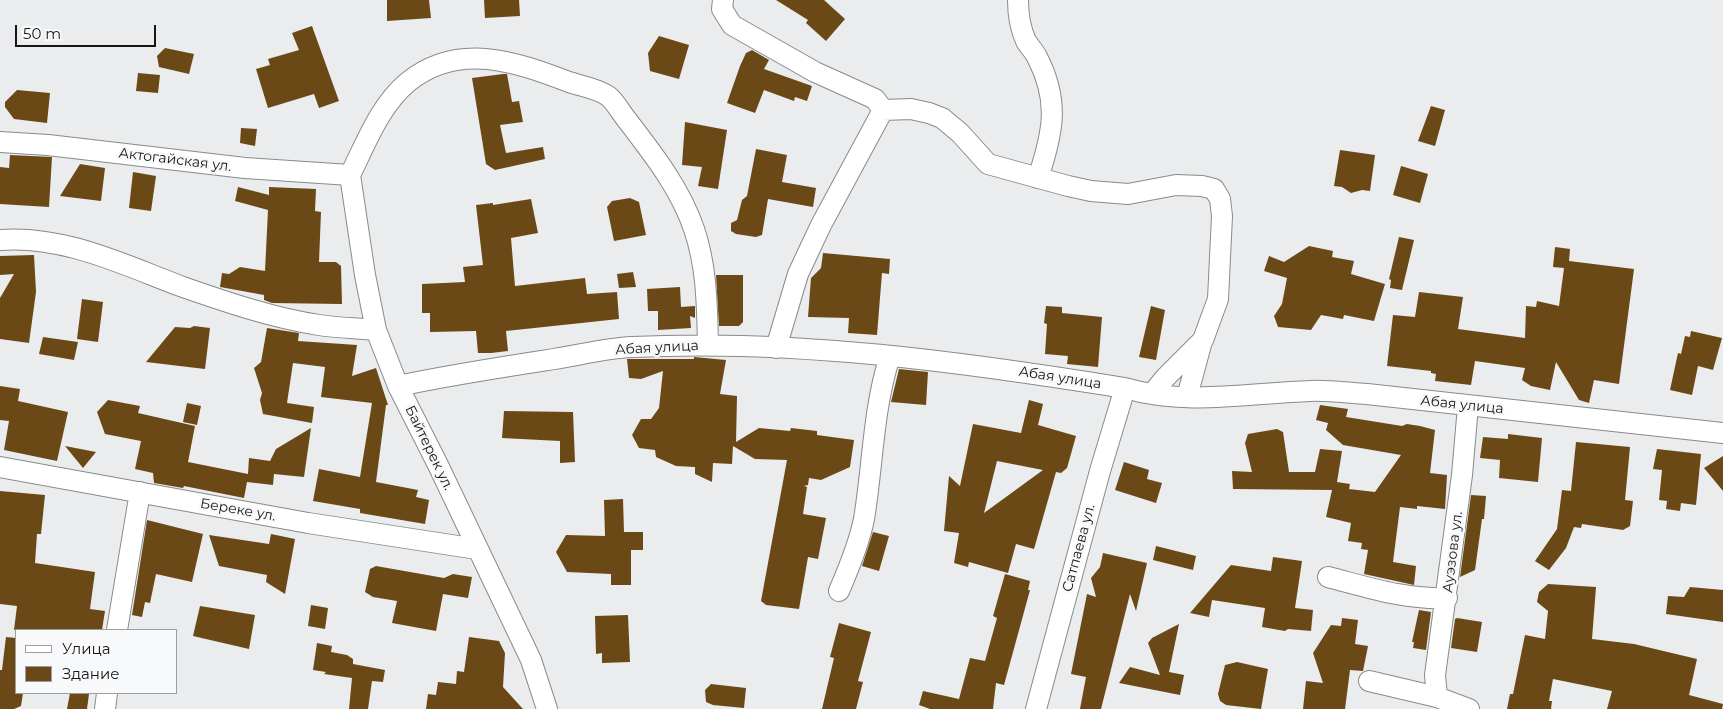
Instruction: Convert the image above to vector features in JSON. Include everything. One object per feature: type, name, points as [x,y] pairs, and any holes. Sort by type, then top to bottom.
[{"type":"street","points":[[722,0],[722,8],[732,26],[815,72],[875,99],[882,110]]},
{"type":"street","points":[[1018,0],[1018,16],[1026,40],[1037,55],[1050,88],[1053,107],[1048,150],[1038,178]]},
{"type":"street","points":[[350,175],[381,112],[387,105],[408,82],[448,62],[499,59],[520,63],[608,96],[657,159],[678,192],[694,228],[702,259],[706,286],[708,345]]},
{"type":"street","points":[[882,110],[929,112],[942,118],[960,133],[988,164],[1091,191],[1128,194],[1176,185],[1202,186],[1214,189],[1220,199],[1222,216],[1218,299],[1203,340],[1186,397]]},
{"type":"street","points":[[776,348],[798,274],[821,225],[882,110]]},
{"type":"street","name":"Актогайская ул.","points":[[0,142],[48,145],[245,168],[350,175]]},
{"type":"street","name":"Байтерек ул.","points":[[350,175],[365,275],[376,330],[398,386],[439,467],[531,660],[547,709]]},
{"type":"street","points":[[0,240],[33,240],[66,246],[114,260],[184,287],[242,306],[318,325],[376,330]]},
{"type":"street","points":[[1152,394],[1165,378],[1203,340]]},
{"type":"street","name":"Абая улица","points":[[398,386],[442,377],[630,347],[708,345],[890,356],[1024,372],[1152,394],[1186,397],[1310,391],[1367,394],[1723,433]]},
{"type":"street","points":[[839,592],[857,548],[864,519],[882,380],[890,356]]},
{"type":"street","name":"Сатпаева ул.","points":[[1036,709],[1100,471],[1125,388]]},
{"type":"street","name":"Ауэзова ул.","points":[[1437,697],[1435,675],[1447,598],[1462,476],[1468,406]]},
{"type":"street","name":"Береке ул.","points":[[0,467],[308,523],[477,550]]},
{"type":"street","points":[[117,629],[140,492]]},
{"type":"street","points":[[1328,577],[1397,595],[1432,599],[1447,598]]},
{"type":"street","points":[[1369,681],[1437,697],[1469,709]]},
{"type":"street","points":[[105,709],[107,694]]},
{"type":"building","points":[[387,0],[429,0],[431,18],[387,21]]},
{"type":"building","points":[[484,0],[519,0],[520,16],[485,18]]},
{"type":"building","points":[[776,0],[824,0],[845,19],[826,41],[806,23],[808,20]]},
{"type":"building","points":[[312,26],[339,101],[319,108],[314,94],[268,108],[256,69],[270,65],[268,59],[299,50],[292,33]]},
{"type":"building","points":[[659,36],[689,45],[679,79],[650,71],[648,53]]},
{"type":"building","points":[[165,48],[194,54],[189,74],[159,67],[157,56]]},
{"type":"building","points":[[752,50],[769,60],[764,69],[812,86],[807,101],[795,97],[794,101],[764,90],[755,113],[727,103],[746,53]]},
{"type":"building","points":[[138,73],[160,75],[158,93],[136,91]]},
{"type":"building","points":[[507,74],[512,102],[519,101],[523,122],[500,125],[506,153],[543,147],[545,159],[495,170],[486,164],[472,78]]},
{"type":"building","points":[[17,90],[50,93],[47,123],[14,119],[5,107],[5,102]]},
{"type":"building","points":[[1431,106],[1445,110],[1435,146],[1418,141]]},
{"type":"building","points":[[685,122],[727,130],[718,189],[698,186],[702,167],[682,165]]},
{"type":"building","points":[[241,128],[257,129],[255,146],[240,143]]},
{"type":"building","points":[[756,149],[787,155],[782,182],[816,188],[813,207],[768,199],[762,235],[756,237],[736,234],[731,231],[731,223],[737,220],[742,200],[747,196]]},
{"type":"building","points":[[1340,150],[1375,155],[1370,191],[1362,190],[1351,193],[1342,187],[1334,186]]},
{"type":"building","points":[[10,155],[52,157],[49,207],[0,204],[0,167],[9,168]]},
{"type":"building","points":[[80,164],[105,168],[101,201],[60,196]]},
{"type":"building","points":[[1401,166],[1428,174],[1420,203],[1393,195]]},
{"type":"building","points":[[133,172],[156,176],[151,211],[129,208]]},
{"type":"building","points":[[238,187],[269,195],[269,187],[316,189],[315,211],[321,212],[319,262],[336,262],[341,266],[342,304],[272,303],[264,300],[264,295],[220,287],[222,273],[229,274],[240,267],[265,271],[268,210],[235,201]]},
{"type":"building","points":[[630,198],[639,202],[646,235],[614,241],[607,207],[612,201]]},
{"type":"building","points":[[531,199],[538,233],[511,238],[515,286],[585,278],[587,294],[617,292],[619,319],[506,331],[508,351],[491,353],[478,353],[476,331],[430,332],[430,313],[422,313],[422,284],[465,282],[463,267],[483,265],[476,205],[493,203],[493,205]]},
{"type":"building","points":[[1399,237],[1414,240],[1402,290],[1390,288],[1391,280],[1389,279]]},
{"type":"building","points":[[1309,246],[1333,251],[1332,257],[1354,261],[1351,274],[1385,284],[1374,321],[1344,315],[1343,319],[1321,315],[1311,330],[1278,327],[1274,316],[1282,304],[1287,278],[1264,271],[1269,256],[1284,262]]},
{"type":"building","points":[[1555,247],[1570,249],[1569,261],[1634,269],[1619,384],[1594,380],[1589,403],[1579,400],[1556,362],[1550,390],[1531,386],[1522,380],[1525,368],[1475,361],[1471,385],[1435,381],[1436,374],[1431,373],[1431,371],[1387,366],[1393,315],[1415,317],[1419,292],[1463,297],[1458,329],[1525,338],[1526,306],[1536,307],[1537,301],[1559,306],[1564,268],[1553,267]]},
{"type":"building","points":[[823,253],[890,259],[889,274],[882,273],[877,335],[848,333],[849,318],[808,317],[811,278],[821,268]]},
{"type":"building","points":[[34,255],[36,292],[29,343],[0,339],[0,298],[14,274],[0,275],[0,256]]},
{"type":"building","points":[[633,272],[636,287],[619,288],[617,274]]},
{"type":"building","points":[[716,275],[743,275],[743,322],[739,326],[719,326]]},
{"type":"building","points":[[680,287],[681,307],[695,306],[695,318],[690,316],[691,328],[658,330],[658,311],[648,311],[647,289]]},
{"type":"building","points":[[82,299],[103,302],[98,342],[77,339]]},
{"type":"building","points":[[1046,306],[1062,307],[1062,313],[1102,317],[1098,367],[1067,364],[1068,356],[1045,354],[1047,324],[1044,323]]},
{"type":"building","points":[[1151,306],[1165,310],[1156,360],[1139,357]]},
{"type":"building","points":[[194,326],[210,328],[205,369],[146,362],[175,327],[190,328]]},
{"type":"building","points":[[267,328],[299,333],[298,341],[357,345],[352,376],[376,368],[388,405],[386,405],[376,482],[418,490],[416,497],[429,500],[425,524],[360,513],[360,509],[313,501],[319,469],[360,477],[372,403],[321,397],[325,367],[293,363],[287,403],[314,407],[312,423],[263,414],[260,400],[262,393],[254,368],[261,362]]},
{"type":"building","points":[[1691,331],[1722,338],[1713,370],[1698,366],[1692,395],[1670,390],[1678,353],[1681,354],[1685,336],[1690,337]]},
{"type":"building","points":[[43,337],[78,342],[74,360],[39,354]]},
{"type":"building","points":[[694,357],[726,360],[720,394],[737,396],[736,442],[759,428],[790,431],[791,428],[817,431],[817,435],[854,440],[850,467],[821,480],[809,478],[808,485],[804,486],[807,487],[803,514],[826,518],[818,559],[808,557],[799,609],[766,605],[761,601],[787,460],[755,459],[733,446],[732,464],[713,463],[712,482],[695,474],[695,467],[676,466],[656,457],[655,450],[639,448],[632,435],[641,419],[651,419],[659,408],[663,371],[641,379],[629,378],[627,359],[694,359]]},
{"type":"building","points":[[899,369],[928,372],[926,405],[891,402]]},
{"type":"building","points":[[0,386],[20,389],[18,401],[68,412],[57,461],[4,450],[9,421],[0,420]]},
{"type":"building","points":[[108,400],[140,406],[138,413],[195,426],[188,462],[248,474],[249,458],[270,461],[276,449],[311,428],[304,477],[274,474],[273,485],[247,482],[244,498],[184,486],[183,488],[154,483],[153,473],[135,469],[141,441],[105,434],[97,412]]},
{"type":"building","points":[[1029,400],[1043,404],[1038,425],[1076,436],[1067,468],[1061,473],[1056,472],[1034,549],[1016,544],[1008,573],[969,562],[968,567],[954,563],[959,533],[944,531],[949,476],[960,486],[973,424],[1021,433]],"holes":[[[997,461],[1043,470],[984,513]]]},
{"type":"building","points":[[187,403],[201,406],[197,425],[183,422]]},
{"type":"building","points":[[1320,405],[1348,409],[1346,417],[1402,426],[1407,424],[1435,430],[1430,473],[1447,475],[1445,509],[1417,506],[1417,509],[1400,507],[1393,562],[1416,566],[1414,585],[1364,574],[1368,550],[1361,549],[1362,543],[1348,541],[1351,523],[1326,517],[1332,490],[1233,489],[1232,471],[1252,472],[1245,443],[1248,434],[1277,429],[1283,432],[1289,472],[1315,472],[1320,449],[1342,451],[1337,482],[1350,484],[1349,489],[1375,492],[1401,455],[1343,445],[1326,430],[1328,423],[1316,420]]},
{"type":"building","points":[[504,411],[573,412],[575,462],[560,463],[560,441],[502,438]]},
{"type":"building","points":[[1508,434],[1542,438],[1538,482],[1499,478],[1500,460],[1480,458],[1483,437],[1508,439]]},
{"type":"building","points":[[1576,442],[1630,447],[1625,500],[1633,501],[1630,526],[1623,530],[1582,524],[1581,528],[1574,527],[1566,548],[1549,570],[1535,561],[1557,529],[1562,490],[1571,491]]},
{"type":"building","points":[[65,446],[96,452],[83,468]]},
{"type":"building","points":[[1657,449],[1701,454],[1696,505],[1681,503],[1680,511],[1666,509],[1667,501],[1659,500],[1662,470],[1653,469]]},
{"type":"building","points":[[1723,456],[1723,491],[1704,468]]},
{"type":"building","points":[[1124,462],[1149,470],[1147,479],[1162,483],[1156,503],[1115,490]]},
{"type":"building","points":[[0,491],[45,495],[41,534],[37,534],[35,563],[95,572],[90,609],[105,611],[102,629],[14,630],[17,606],[0,604]]},
{"type":"building","points":[[1471,495],[1486,496],[1484,519],[1482,519],[1475,570],[1460,577]]},
{"type":"building","points":[[623,499],[624,532],[643,532],[643,550],[631,550],[631,585],[611,585],[611,574],[567,572],[556,552],[566,535],[605,536],[604,500]]},
{"type":"building","points":[[147,520],[203,534],[192,582],[156,574],[150,603],[145,602],[142,617],[132,615]]},
{"type":"building","points":[[873,532],[889,536],[879,571],[862,566]]},
{"type":"building","points":[[271,534],[295,539],[285,594],[266,582],[267,575],[219,566],[209,535],[269,544]]},
{"type":"building","points":[[1156,546],[1196,556],[1193,570],[1153,560]]},
{"type":"building","points":[[1103,553],[1147,563],[1136,611],[1130,594],[1101,709],[1080,709],[1086,677],[1071,674],[1087,594],[1096,597],[1091,578],[1100,567]]},
{"type":"building","points":[[1273,557],[1302,561],[1295,608],[1313,610],[1311,631],[1288,629],[1285,631],[1262,627],[1265,608],[1212,600],[1209,617],[1190,613],[1231,565],[1271,571]]},
{"type":"building","points":[[376,566],[444,578],[453,574],[472,577],[468,598],[443,594],[436,631],[392,623],[397,601],[373,597],[365,592],[370,569]]},
{"type":"building","points":[[1005,574],[1030,581],[1028,590],[1030,590],[1004,685],[996,683],[993,709],[930,709],[919,705],[923,691],[959,699],[970,658],[985,661],[997,618],[993,616]]},
{"type":"building","points":[[1548,584],[1596,587],[1592,639],[1634,644],[1697,659],[1689,695],[1723,704],[1722,709],[1607,709],[1612,691],[1553,679],[1549,701],[1552,701],[1551,709],[1507,709],[1510,694],[1513,694],[1525,635],[1545,639],[1548,611],[1537,602],[1539,592]]},
{"type":"building","points":[[1690,587],[1723,590],[1723,622],[1666,614],[1668,596],[1684,597]]},
{"type":"building","points":[[311,605],[328,608],[325,629],[308,626]]},
{"type":"building","points":[[200,606],[255,615],[249,649],[193,636]]},
{"type":"building","points":[[1419,610],[1431,612],[1426,650],[1413,648],[1414,642],[1412,642]]},
{"type":"building","points":[[628,615],[630,662],[602,663],[602,653],[596,654],[595,616]]},
{"type":"building","points":[[1342,618],[1358,620],[1355,644],[1368,646],[1363,671],[1350,670],[1345,709],[1303,709],[1306,681],[1323,683],[1313,653],[1331,625],[1341,626]]},
{"type":"building","points":[[1455,619],[1482,622],[1477,652],[1451,648]]},
{"type":"building","points":[[839,623],[871,632],[858,681],[863,682],[856,709],[822,709],[834,658],[830,657]]},
{"type":"building","points":[[1179,624],[1169,672],[1184,675],[1180,695],[1119,683],[1130,667],[1160,675],[1148,643],[1152,638]]},
{"type":"building","points":[[6,637],[15,638],[15,694],[23,694],[21,706],[14,709],[0,709],[0,670],[2,670]]},
{"type":"building","points":[[469,637],[499,641],[505,653],[503,687],[523,709],[426,709],[428,694],[436,695],[438,682],[456,684],[457,671],[464,672]]},
{"type":"building","points":[[317,643],[332,646],[331,652],[347,655],[353,659],[353,664],[385,670],[383,682],[372,681],[368,709],[349,709],[352,678],[324,674],[326,672],[313,670]]},
{"type":"building","points":[[1237,662],[1268,669],[1261,709],[1226,705],[1220,701],[1218,694],[1225,665]]},
{"type":"building","points":[[711,684],[746,688],[744,708],[713,705],[706,702],[705,690]]},
{"type":"building","points":[[70,694],[89,694],[87,709],[67,709]]}]
